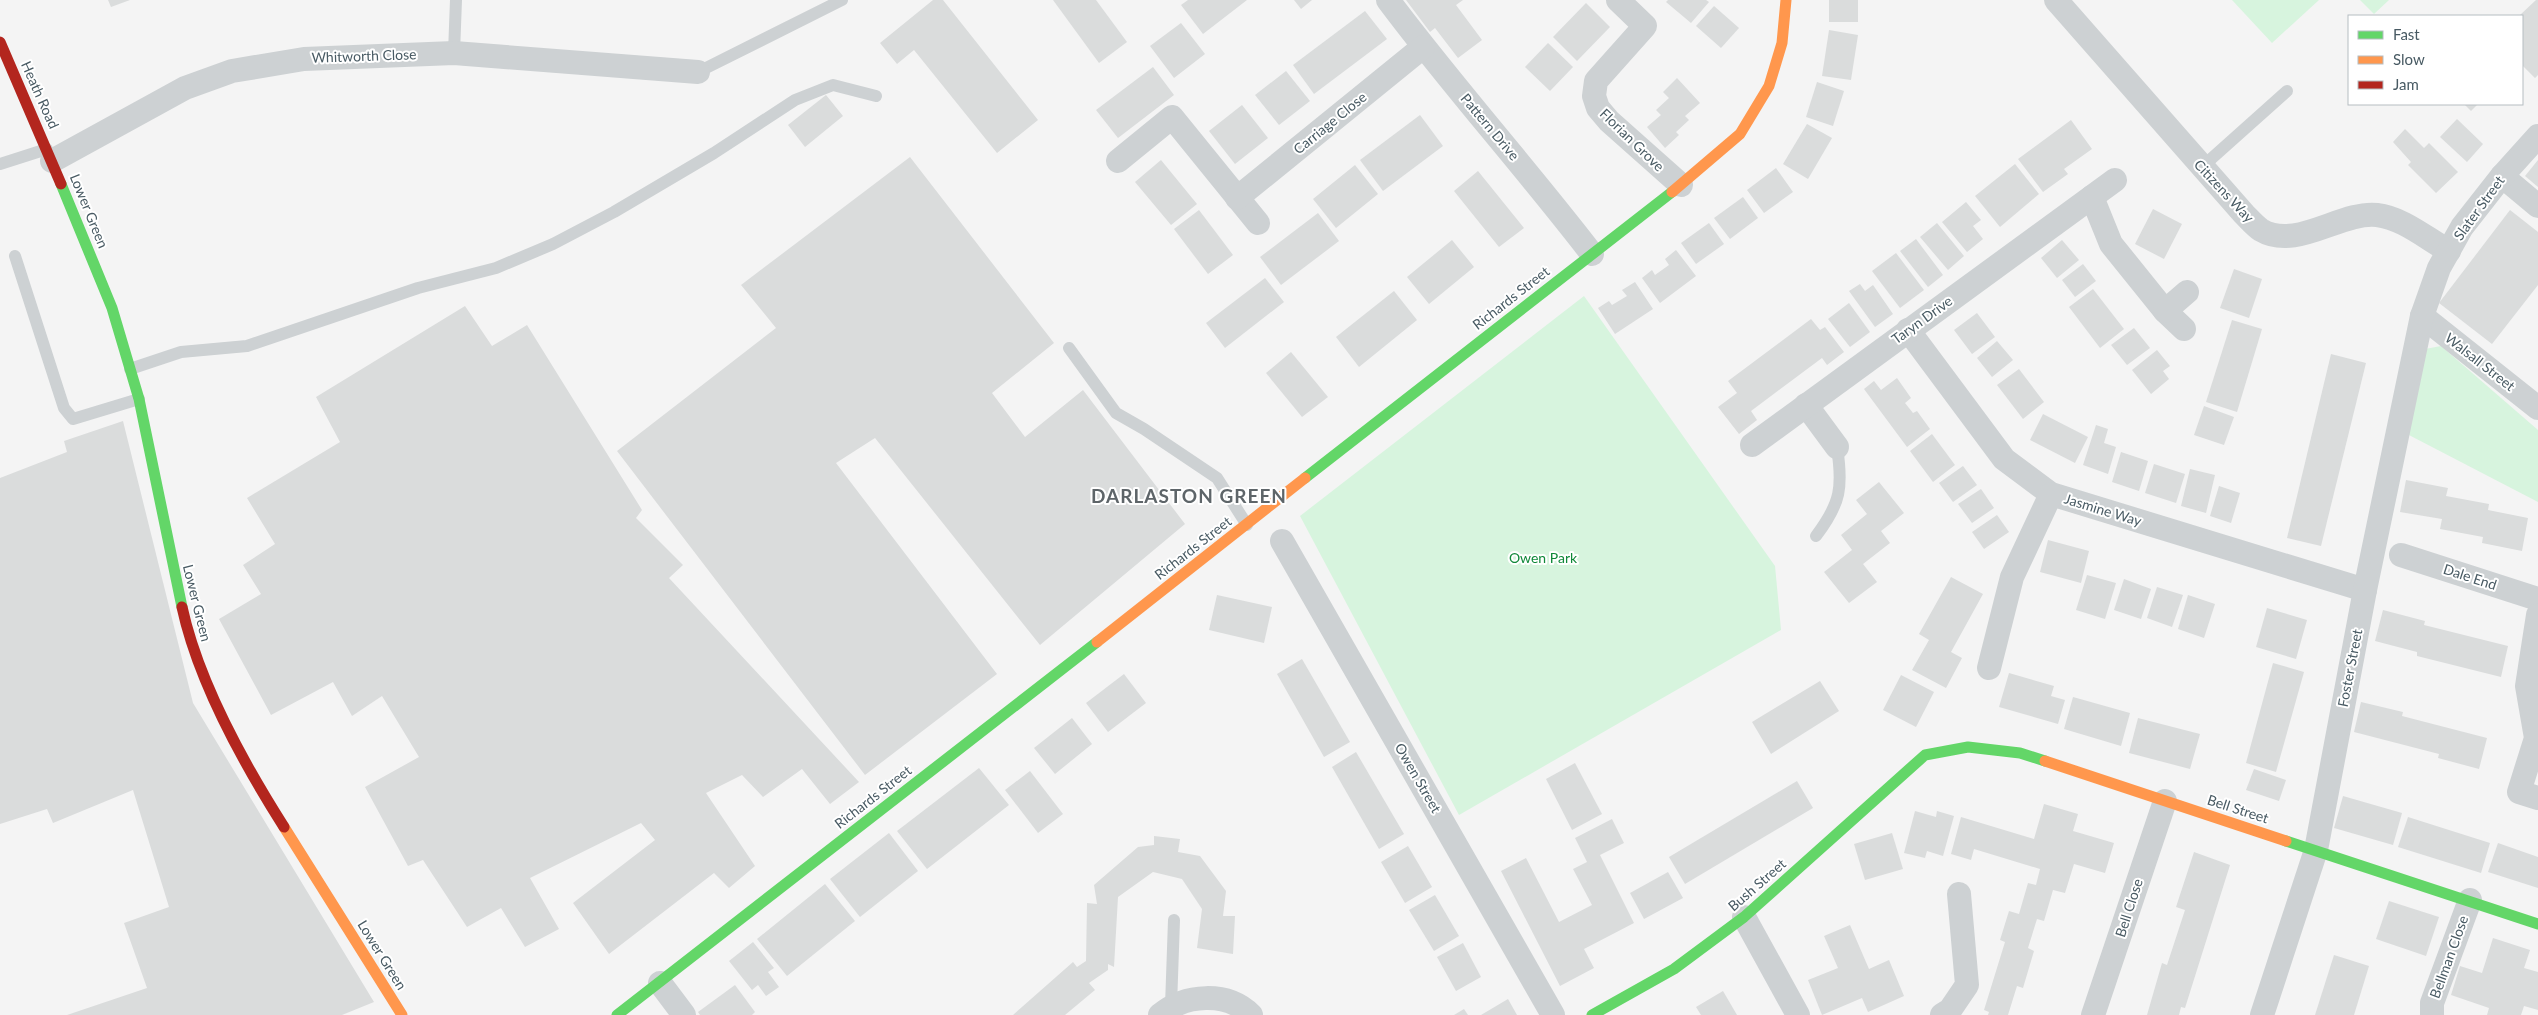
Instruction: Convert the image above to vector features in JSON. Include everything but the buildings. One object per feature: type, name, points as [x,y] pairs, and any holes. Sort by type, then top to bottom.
[{"type":"street","name":"Pattern Drive","points":[[1388,0],[1423,47],[1538,184],[1592,254]]},
{"type":"street","name":"Florian Grove","points":[[1618,0],[1645,26],[1596,81],[1594,96],[1598,108],[1609,121],[1681,185]]},
{"type":"street","name":"Richards Street","points":[[617,1015],[1247,525],[1367,428],[1681,185],[1740,134],[1769,86],[1782,43],[1786,0]]},
{"type":"street","name":"Citizens Way","points":[[2056,0],[2244,214],[2262,230],[2278,235],[2301,234],[2352,217],[2377,215],[2399,221],[2449,251]]},
{"type":"street","name":"Heath Road","points":[[0,42],[49,155]]},
{"type":"street","name":"Carriage Close","points":[[1237,198],[1423,47]]},
{"type":"street","name":"Whitworth Close","points":[[49,155],[186,88],[232,71],[304,58],[454,53],[698,72]]},
{"type":"street","points":[[1118,161],[1172,117],[1258,224]]},
{"type":"street","name":"Slater Street","points":[[2422,316],[2439,268],[2462,227],[2502,176],[2538,136]]},
{"type":"street","name":"Lower Green","points":[[49,155],[112,308],[139,398],[187,630],[212,697],[273,810],[402,1015]]},
{"type":"street","points":[[2502,176],[2538,206]]},
{"type":"street","name":"Taryn Drive","points":[[1752,445],[2115,180]]},
{"type":"street","points":[[2092,197],[2111,244],[2165,311],[2184,329]]},
{"type":"street","points":[[2165,311],[2186,292]]},
{"type":"street","name":"Walsall Street","points":[[2422,316],[2538,408]]},
{"type":"street","name":"Foster Street","points":[[2262,1015],[2316,850],[2365,590],[2422,316]]},
{"type":"street","name":"Jasmine Way","points":[[1908,330],[2004,459],[2051,494],[2365,590]]},
{"type":"street","points":[[1806,405],[1837,447]]},
{"type":"street","points":[[1990,668],[2012,577],[2051,494]]},
{"type":"street","name":"Owen Street","points":[[1282,541],[1553,1015]]},
{"type":"street","name":"Dale End","points":[[2401,555],[2538,599]]},
{"type":"street","points":[[2538,615],[2527,686],[2536,738],[2519,792],[2538,798]]},
{"type":"street","name":"Bell Street","points":[[1925,755],[1968,747],[2020,753],[2538,924]]},
{"type":"street","name":"Bush Street","points":[[1592,1015],[1674,968],[1744,917],[1925,755]]},
{"type":"street","name":"Bell Close","points":[[2093,1015],[2165,801]]},
{"type":"street","points":[[1942,1015],[1950,1010],[1967,985],[1959,894]]},
{"type":"street","name":"Bellman Close","points":[[2432,1015],[2432,1003],[2470,900]]},
{"type":"street","points":[[1744,917],[1798,1015]]},
{"type":"street","points":[[660,983],[684,1015]]},
{"type":"street","points":[[1165,1010],[1199,998],[1223,1000],[1241,1005],[1252,1015]]},
{"type":"lane","points":[[454,53],[456,0]]},
{"type":"lane","points":[[698,72],[842,0]]},
{"type":"lane","points":[[130,369],[181,352],[247,346],[418,288],[496,268],[554,244],[614,212],[714,153],[795,100],[833,85],[876,96]]},
{"type":"lane","points":[[2202,167],[2286,91]]},
{"type":"lane","points":[[0,164],[49,155]]},
{"type":"lane","points":[[15,256],[64,408],[74,419],[139,398]]},
{"type":"lane","points":[[1069,348],[1116,414],[1144,429],[1217,478],[1247,525]]},
{"type":"lane","points":[[1816,536],[1831,516],[1840,496],[1841,475],[1837,447]]},
{"type":"lane","points":[[1165,1010],[1174,920]]},
{"type":"green space","points":[[2232,0],[2319,0],[2272,43]]},
{"type":"green space","points":[[2360,0],[2389,0],[2374,14]]},
{"type":"green space","name":"Owen Park","points":[[1584,296],[1775,566],[1781,630],[1459,815],[1300,516]]},
{"type":"green space","points":[[2441,346],[2538,430],[2538,502],[2407,434],[2425,349]]},
{"type":"traffic: fast","points":[[61,184],[112,308],[139,399],[182,607]]},
{"type":"traffic: fast","points":[[1305,478],[1672,192]]},
{"type":"traffic: fast","points":[[617,1015],[1097,642]]},
{"type":"traffic: fast","points":[[1592,1015],[1674,969],[1744,917],[1925,755],[1968,747],[2020,753],[2045,761]]},
{"type":"traffic: fast","points":[[2286,841],[2538,924]]},
{"type":"traffic: slow","points":[[1672,192],[1740,134],[1769,86],[1782,43],[1786,0]]},
{"type":"traffic: slow","points":[[1097,642],[1305,478]]},
{"type":"traffic: slow","points":[[2045,761],[2286,841]]},
{"type":"traffic: slow","points":[[284,827],[402,1015]]},
{"type":"traffic: jam","points":[[0,42],[61,184]]},
{"type":"traffic: jam","points":[[182,607],[189,635],[211,693],[238,749],[284,827]]},
{"type":"district","name":"DARLASTON GREEN","points":[[1189,496]]}]
